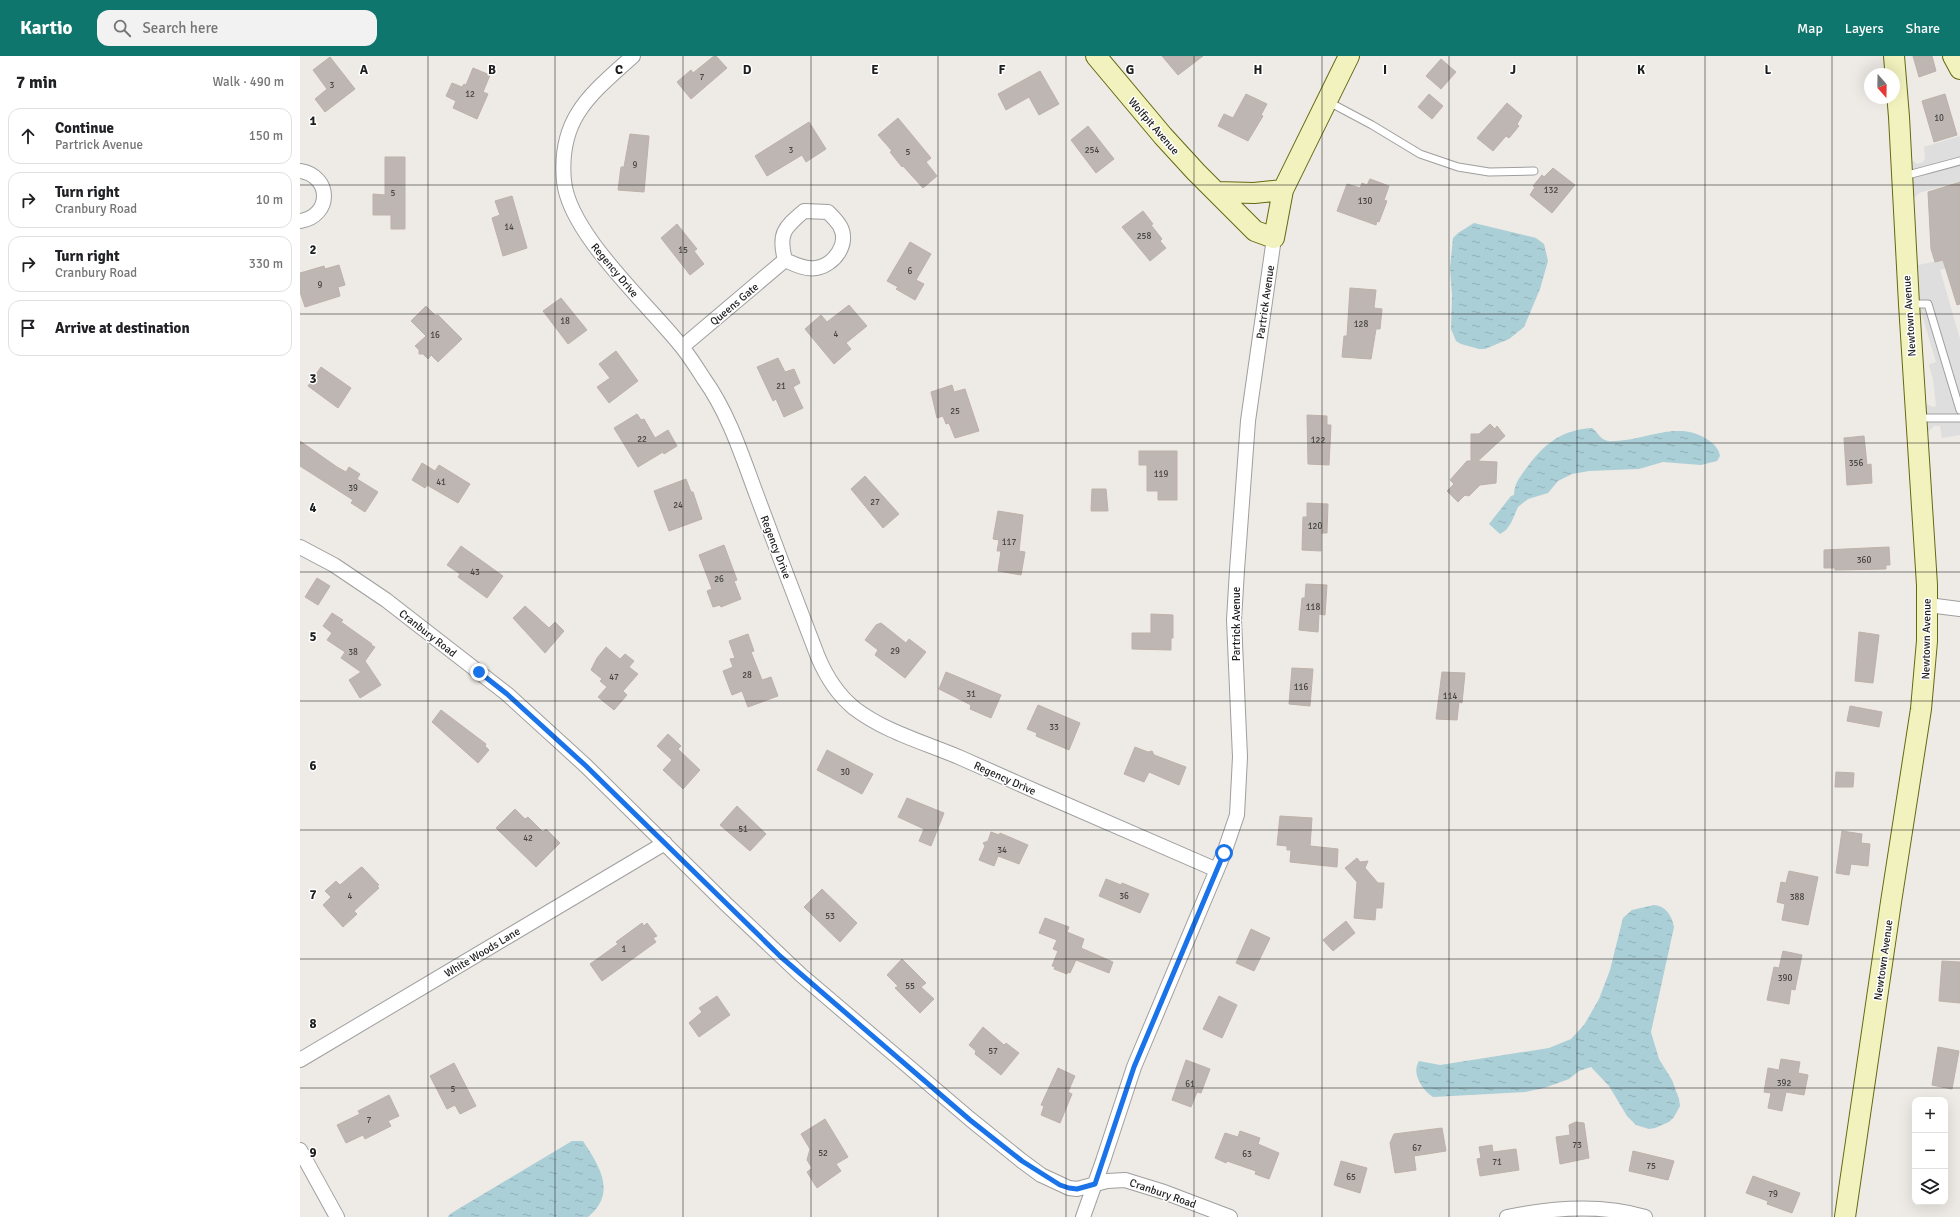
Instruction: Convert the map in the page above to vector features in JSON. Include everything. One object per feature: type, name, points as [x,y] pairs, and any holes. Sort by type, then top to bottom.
[{"type":"street","name":"Regency Drive","points":[[633,56],[592,92],[575,117],[567,140],[564,181],[567,196],[575,216],[589,238],[682,347],[706,381],[725,414],[818,657],[825,673],[838,693],[854,708],[888,729],[941,750],[1217,870]]},
{"type":"street","name":"Wolfpit Avenue","points":[[1096,56],[1163,136],[1255,231],[1274,238]]},
{"type":"street","name":"Partrick Avenue","points":[[1083,1217],[1134,1067],[1217,870],[1230,838],[1237,815],[1239,800],[1240,742],[1234,620],[1237,570],[1248,421],[1274,238],[1283,190],[1349,56]]},
{"type":"street","name":"Newtown Avenue","points":[[1845,1217],[1891,902],[1922,709],[1927,659],[1928,605],[1894,56]]},
{"type":"street","points":[[1953,56],[1960,69]]},
{"type":"street","points":[[300,171],[309,173],[316,178],[324,193],[324,201],[320,209],[314,216],[300,221]]},
{"type":"street","points":[[1217,192],[1254,193],[1283,190]]},
{"type":"street","points":[[804,211],[828,212],[841,227],[843,246],[834,259],[815,268],[802,267],[785,260],[781,244],[787,225],[804,211]]},
{"type":"street","name":"Queens Gate","points":[[682,347],[785,260]]},
{"type":"street","name":"Cranbury Road","points":[[300,547],[334,565],[386,600],[507,694],[586,766],[750,928],[806,980],[997,1141],[1041,1175],[1060,1185],[1077,1189],[1107,1180],[1125,1180],[1164,1192],[1230,1217]]},
{"type":"street","points":[[1928,605],[1960,609]]},
{"type":"street","name":"White Woods Lane","points":[[300,1060],[665,843]]},
{"type":"street","points":[[300,1150],[337,1217]]},
{"type":"street","points":[[1507,1217],[1535,1211],[1602,1209],[1629,1212],[1645,1217]]},
{"type":"lane","points":[[1327,101],[1372,125],[1420,154],[1458,167],[1489,172],[1534,171]]},
{"type":"lane","points":[[1902,177],[1960,162]]},
{"type":"lane","points":[[1909,304],[1928,304],[1960,410]]},
{"type":"lane","points":[[1916,418],[1960,418]]},
{"type":"shaded area","points":[[1960,136],[1960,181],[1919,193],[1913,199],[1911,160],[1917,164],[1923,162],[1925,159],[1924,147]]},
{"type":"shaded area","points":[[1948,259],[1950,267],[1940,270],[1960,339],[1960,435],[1942,438],[1940,426],[1934,426],[1927,433],[1926,404],[1933,407],[1936,406],[1933,379],[1929,366],[1930,364],[1936,362],[1922,315],[1920,314],[1918,265]]},
{"type":"water","points":[[1474,223],[1536,238],[1544,244],[1548,261],[1540,289],[1524,327],[1509,339],[1485,349],[1479,349],[1461,344],[1456,341],[1451,329],[1452,295],[1450,268],[1453,238]]},
{"type":"water","points":[[1592,428],[1603,439],[1610,441],[1626,440],[1666,432],[1686,431],[1705,438],[1715,446],[1720,456],[1717,461],[1701,465],[1663,462],[1639,469],[1589,471],[1572,474],[1558,481],[1548,493],[1528,499],[1518,507],[1511,523],[1506,530],[1500,534],[1489,524],[1511,496],[1514,495],[1516,485],[1521,476],[1546,446],[1553,440],[1571,432]]},
{"type":"water","points":[[1654,905],[1662,907],[1668,912],[1674,927],[1651,1032],[1659,1059],[1672,1080],[1679,1099],[1680,1106],[1674,1117],[1669,1122],[1649,1129],[1636,1125],[1627,1116],[1609,1086],[1591,1067],[1579,1071],[1569,1079],[1544,1088],[1525,1092],[1433,1097],[1425,1090],[1417,1076],[1416,1071],[1419,1061],[1440,1065],[1549,1048],[1571,1039],[1584,1025],[1599,999],[1610,970],[1623,918],[1632,910]]},
{"type":"water","points":[[572,1141],[583,1141],[595,1160],[603,1180],[604,1189],[602,1199],[597,1208],[588,1217],[448,1217],[450,1214]]},
{"type":"building","points":[[716,56],[727,68],[691,99],[677,82],[691,70],[693,73]]},
{"type":"building","points":[[1162,56],[1203,56],[1178,75]]},
{"type":"building","points":[[1913,56],[1932,56],[1936,71],[1919,77]]},
{"type":"building","points":[[330,57],[355,89],[325,112],[315,99],[327,89],[313,70]]},
{"type":"building","points":[[1441,59],[1456,72],[1441,89],[1426,76]]},
{"type":"building","points":[[473,68],[490,75],[483,92],[488,94],[477,119],[453,108],[456,101],[446,96],[452,83],[462,87],[464,84],[466,85]]},
{"type":"building","points":[[1040,71],[1059,104],[1039,115],[1029,97],[1006,110],[998,94]]},
{"type":"building","points":[[1246,94],[1267,104],[1261,115],[1263,116],[1248,141],[1218,126],[1224,114],[1233,118]]},
{"type":"building","points":[[1429,94],[1443,106],[1432,119],[1418,107]]},
{"type":"building","points":[[1945,94],[1957,135],[1934,142],[1922,101]]},
{"type":"building","points":[[1507,103],[1522,116],[1517,124],[1519,126],[1509,138],[1506,136],[1493,151],[1477,138]]},
{"type":"building","points":[[898,118],[931,158],[926,162],[937,176],[923,188],[903,166],[902,167],[890,152],[892,151],[878,135]]},
{"type":"building","points":[[809,122],[826,149],[806,162],[802,155],[767,176],[755,156]]},
{"type":"building","points":[[1088,126],[1114,159],[1096,173],[1071,140]]},
{"type":"building","points":[[630,134],[649,136],[644,192],[618,190],[621,167],[624,167]]},
{"type":"building","points":[[385,157],[405,157],[405,229],[391,229],[391,215],[373,215],[373,194],[385,195]]},
{"type":"building","points":[[1553,168],[1575,185],[1552,213],[1530,195],[1535,187],[1533,186],[1542,175],[1544,177]]},
{"type":"building","points":[[1370,179],[1389,186],[1384,200],[1387,201],[1379,222],[1377,221],[1376,225],[1337,211],[1347,184],[1360,188],[1362,183],[1367,185]]},
{"type":"building","points":[[1960,182],[1960,304],[1957,305],[1943,260],[1935,262],[1931,249],[1928,192]]},
{"type":"building","points":[[512,196],[527,248],[503,256],[492,218],[500,215],[495,201]]},
{"type":"building","points":[[1143,211],[1153,224],[1151,225],[1162,239],[1160,241],[1166,248],[1150,261],[1122,227]]},
{"type":"building","points":[[677,224],[697,249],[694,251],[704,264],[690,275],[661,238]]},
{"type":"building","points":[[910,242],[931,254],[916,280],[924,284],[915,300],[896,289],[898,287],[887,281]]},
{"type":"building","points":[[339,265],[345,285],[338,287],[340,296],[305,307],[300,292],[300,273],[324,266],[325,269]]},
{"type":"building","points":[[1350,288],[1376,290],[1374,308],[1382,309],[1380,329],[1376,329],[1371,359],[1342,357],[1344,336],[1347,336]]},
{"type":"building","points":[[561,298],[587,330],[568,344],[543,311]]},
{"type":"building","points":[[849,305],[867,326],[846,343],[851,349],[834,364],[805,329],[821,315],[827,322]]},
{"type":"building","points":[[426,306],[436,316],[438,315],[462,339],[438,362],[431,355],[428,359],[423,354],[419,354],[419,350],[415,346],[426,336],[411,321]]},
{"type":"building","points":[[616,351],[638,381],[609,403],[597,387],[610,378],[599,364]]},
{"type":"building","points":[[778,358],[785,372],[794,369],[800,383],[793,387],[803,408],[784,417],[776,399],[773,401],[757,367]]},
{"type":"building","points":[[321,367],[351,388],[338,408],[308,386]]},
{"type":"building","points":[[952,385],[954,392],[965,389],[979,431],[955,438],[949,423],[946,424],[943,416],[937,418],[931,392]]},
{"type":"building","points":[[637,414],[641,420],[644,419],[655,438],[668,430],[677,446],[664,454],[663,452],[638,467],[614,428]]},
{"type":"building","points":[[1307,415],[1327,416],[1327,425],[1331,425],[1329,465],[1308,464]]},
{"type":"building","points":[[1490,424],[1495,429],[1497,426],[1505,436],[1478,461],[1497,462],[1496,483],[1480,485],[1469,496],[1465,495],[1458,502],[1447,491],[1454,484],[1450,480],[1467,461],[1471,461],[1471,434],[1479,434]]},
{"type":"building","points":[[1864,436],[1867,465],[1871,464],[1872,483],[1847,485],[1844,438]]},
{"type":"building","points":[[300,441],[346,472],[349,467],[360,474],[357,479],[378,492],[365,512],[351,503],[353,500],[300,466]]},
{"type":"building","points":[[1139,451],[1177,451],[1177,500],[1158,500],[1158,491],[1147,491],[1147,465],[1139,465]]},
{"type":"building","points":[[422,463],[435,471],[439,465],[470,484],[458,503],[427,485],[425,488],[412,480]]},
{"type":"building","points":[[865,476],[899,514],[883,528],[851,489]]},
{"type":"building","points":[[686,479],[691,492],[693,492],[702,519],[669,531],[654,491]]},
{"type":"building","points":[[1092,489],[1106,489],[1108,511],[1091,511]]},
{"type":"building","points":[[1307,503],[1328,504],[1327,533],[1321,533],[1321,551],[1302,550],[1303,517],[1307,517]]},
{"type":"building","points":[[998,511],[1023,515],[1019,551],[1025,552],[1021,575],[998,571],[1001,551],[997,551],[999,540],[993,539]]},
{"type":"building","points":[[724,545],[737,580],[734,581],[741,599],[721,607],[720,605],[713,607],[707,591],[712,589],[699,555]]},
{"type":"building","points":[[461,546],[503,576],[487,598],[458,577],[460,574],[447,565]]},
{"type":"building","points":[[1889,547],[1890,565],[1886,565],[1886,569],[1835,570],[1835,568],[1824,568],[1824,550]]},
{"type":"building","points":[[317,578],[330,586],[318,605],[305,597]]},
{"type":"building","points":[[1306,584],[1327,585],[1325,615],[1319,614],[1318,632],[1299,630],[1302,598],[1305,598]]},
{"type":"building","points":[[525,606],[549,628],[555,622],[564,631],[545,653],[513,618]]},
{"type":"building","points":[[332,613],[343,620],[341,622],[375,647],[365,661],[381,685],[360,698],[349,680],[361,672],[341,658],[345,652],[327,640],[332,633],[323,626]]},
{"type":"building","points":[[1151,614],[1173,615],[1173,638],[1171,638],[1171,650],[1132,649],[1132,633],[1151,633]]},
{"type":"building","points":[[881,623],[906,643],[909,639],[926,652],[905,678],[875,655],[878,650],[865,640],[876,625]]},
{"type":"building","points":[[1859,632],[1879,635],[1873,683],[1855,681]]},
{"type":"building","points":[[748,634],[754,651],[751,652],[762,680],[771,677],[778,696],[748,707],[742,691],[732,695],[723,671],[733,667],[730,659],[735,658],[729,641]]},
{"type":"building","points":[[606,647],[620,659],[625,654],[634,661],[629,667],[638,674],[623,691],[627,695],[614,710],[598,697],[607,687],[600,681],[602,679],[591,670],[597,658]]},
{"type":"building","points":[[1292,668],[1313,669],[1310,706],[1289,704]]},
{"type":"building","points":[[946,672],[1001,695],[991,718],[970,709],[971,705],[939,689]]},
{"type":"building","points":[[1442,672],[1465,673],[1462,703],[1459,702],[1457,720],[1436,719]]},
{"type":"building","points":[[1038,705],[1080,723],[1069,750],[1036,736],[1037,733],[1027,729]]},
{"type":"building","points":[[1850,706],[1882,712],[1879,727],[1847,721]]},
{"type":"building","points":[[441,710],[486,744],[485,746],[489,750],[478,763],[432,722]]},
{"type":"building","points":[[668,734],[681,746],[678,749],[700,770],[683,789],[663,770],[672,760],[657,746]]},
{"type":"building","points":[[1135,747],[1148,752],[1152,751],[1154,755],[1186,767],[1179,785],[1149,772],[1144,782],[1124,774]]},
{"type":"building","points":[[827,750],[873,774],[862,794],[817,770]]},
{"type":"building","points":[[1836,772],[1854,773],[1853,787],[1835,787]]},
{"type":"building","points":[[907,798],[944,813],[931,846],[919,841],[924,829],[898,817]]},
{"type":"building","points":[[737,806],[766,834],[750,851],[720,825]]},
{"type":"building","points":[[515,809],[525,819],[528,817],[543,832],[546,829],[560,843],[536,867],[496,828]]},
{"type":"building","points":[[1280,816],[1312,818],[1310,846],[1338,849],[1337,867],[1290,862],[1291,850],[1287,850],[1287,846],[1277,845]]},
{"type":"building","points":[[1842,831],[1862,834],[1861,843],[1870,844],[1868,866],[1851,864],[1849,875],[1836,873]]},
{"type":"building","points":[[991,832],[999,835],[1000,833],[1028,845],[1019,864],[998,856],[994,866],[979,860],[985,846],[983,843],[988,841]]},
{"type":"building","points":[[1357,858],[1360,862],[1368,861],[1365,868],[1378,883],[1384,883],[1382,908],[1376,908],[1375,920],[1354,918],[1357,882],[1345,868]]},
{"type":"building","points":[[362,867],[379,885],[377,886],[379,888],[354,911],[357,914],[343,927],[323,905],[331,897],[325,891],[336,881],[340,885]]},
{"type":"building","points":[[1789,871],[1818,877],[1808,925],[1782,920],[1785,904],[1777,902],[1781,882],[1786,883]]},
{"type":"building","points":[[1106,879],[1121,885],[1122,883],[1149,894],[1140,913],[1099,896]]},
{"type":"building","points":[[822,889],[857,923],[840,942],[804,907]]},
{"type":"building","points":[[1045,918],[1069,927],[1067,932],[1084,939],[1081,948],[1113,962],[1109,973],[1076,960],[1070,973],[1068,972],[1067,974],[1054,969],[1055,967],[1052,966],[1058,951],[1053,949],[1057,940],[1039,933]]},
{"type":"building","points":[[1346,921],[1355,933],[1333,951],[1323,940]]},
{"type":"building","points":[[642,923],[644,926],[647,923],[657,936],[653,938],[656,942],[602,981],[590,964],[618,944],[616,942]]},
{"type":"building","points":[[1251,929],[1270,938],[1254,971],[1236,963]]},
{"type":"building","points":[[1783,951],[1802,955],[1795,990],[1791,989],[1789,1004],[1767,1000],[1774,967],[1779,968]]},
{"type":"building","points":[[902,959],[926,983],[921,987],[934,999],[920,1013],[895,988],[898,986],[887,975]]},
{"type":"building","points":[[1942,961],[1960,962],[1960,1003],[1939,1001]]},
{"type":"building","points":[[717,996],[730,1015],[699,1037],[689,1023],[702,1012],[699,1008]]},
{"type":"building","points":[[1219,996],[1237,1005],[1222,1038],[1203,1029]]},
{"type":"building","points":[[983,1027],[1004,1045],[1006,1043],[1019,1053],[1001,1075],[975,1054],[976,1051],[969,1045]]},
{"type":"building","points":[[1938,1047],[1959,1051],[1952,1089],[1932,1085]]},
{"type":"building","points":[[1781,1059],[1800,1062],[1798,1073],[1808,1075],[1804,1095],[1786,1092],[1782,1111],[1768,1108],[1771,1093],[1764,1092],[1768,1068],[1779,1070]]},
{"type":"building","points":[[1186,1060],[1210,1069],[1201,1093],[1197,1092],[1191,1107],[1172,1100]]},
{"type":"building","points":[[454,1063],[476,1106],[460,1114],[455,1105],[447,1109],[430,1076]]},
{"type":"building","points":[[1058,1068],[1075,1076],[1068,1092],[1072,1094],[1060,1123],[1041,1115],[1044,1106],[1041,1105]]},
{"type":"building","points":[[389,1095],[399,1116],[388,1121],[391,1126],[365,1139],[363,1135],[346,1143],[337,1125],[360,1114],[358,1111]]},
{"type":"building","points":[[825,1119],[848,1157],[836,1164],[841,1171],[817,1188],[807,1172],[812,1168],[807,1160],[810,1149],[801,1134]]},
{"type":"building","points":[[1576,1122],[1584,1123],[1589,1158],[1560,1164],[1556,1137],[1570,1135],[1569,1125]]},
{"type":"building","points":[[1442,1128],[1446,1151],[1414,1156],[1416,1170],[1395,1173],[1390,1143],[1394,1134]]},
{"type":"building","points":[[1240,1131],[1260,1138],[1258,1144],[1279,1153],[1269,1179],[1255,1174],[1256,1171],[1227,1161],[1226,1163],[1215,1158],[1225,1133],[1238,1137]]},
{"type":"building","points":[[1492,1145],[1493,1152],[1516,1149],[1519,1170],[1480,1176],[1477,1159],[1481,1158],[1479,1147]]},
{"type":"building","points":[[1633,1151],[1674,1161],[1668,1180],[1629,1171]]},
{"type":"building","points":[[1341,1161],[1367,1168],[1360,1193],[1334,1185]]},
{"type":"building","points":[[1753,1176],[1800,1193],[1792,1213],[1767,1204],[1768,1201],[1746,1193]]},
{"type":"route","points":[[479,672],[507,694],[559,741],[665,843],[755,933],[826,998],[970,1120],[1022,1161],[1041,1175],[1069,1188],[1077,1189],[1095,1184],[1104,1161],[1119,1110],[1148,1031],[1224,853]]}]
